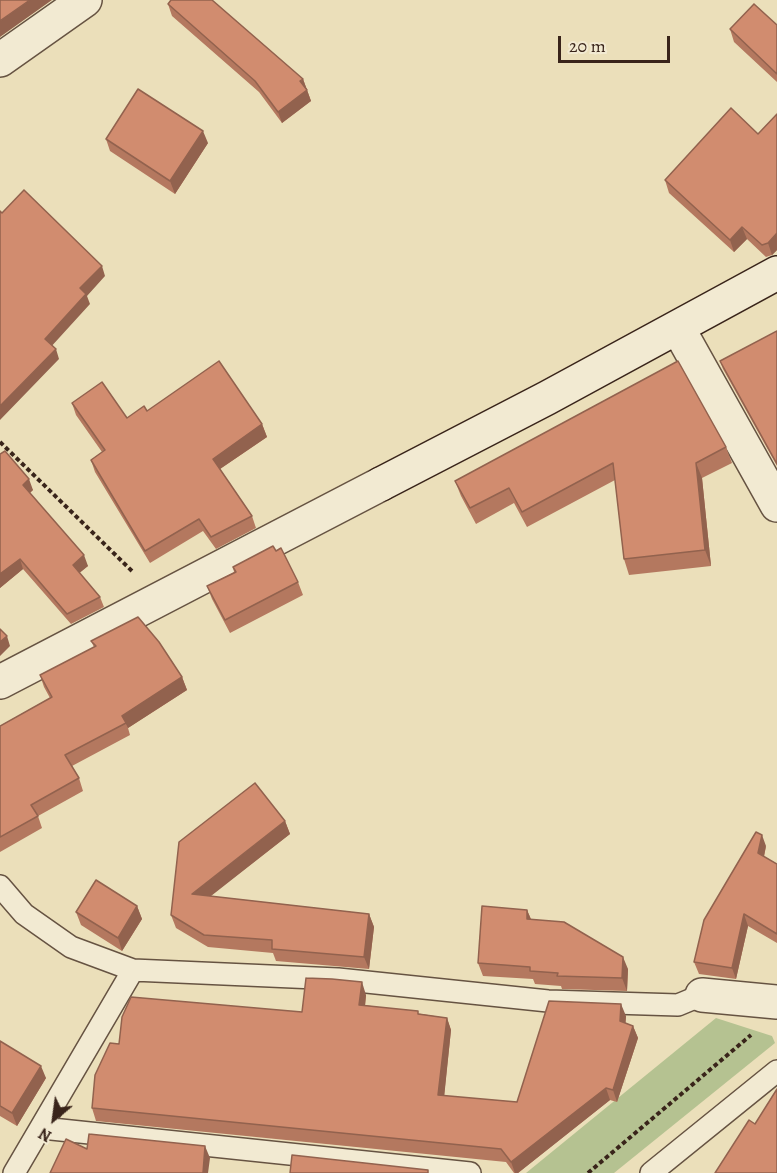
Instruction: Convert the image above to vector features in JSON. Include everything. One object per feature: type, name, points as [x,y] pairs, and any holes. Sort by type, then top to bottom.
[{"type":"street","points":[[0,60],[85,0]]},
{"type":"street","points":[[0,682],[161,600],[678,328],[777,273]]},
{"type":"street","points":[[678,328],[777,506]]},
{"type":"street","points":[[702,995],[777,1002]]},
{"type":"lane","points":[[0,886],[24,914],[71,947],[133,970],[338,979],[548,1001],[678,1005],[702,995]]},
{"type":"lane","points":[[14,1173],[133,970]]},
{"type":"lane","points":[[651,1173],[777,1071]]},
{"type":"lane","points":[[42,1128],[470,1173]]},
{"type":"path","points":[[0,442],[161,600]]},
{"type":"path","points":[[588,1173],[759,1029]]},
{"type":"green space","points":[[716,1018],[772,1036],[775,1043],[614,1173],[526,1173]]},
{"type":"building","points":[[0,0],[30,0],[0,21]]},
{"type":"building","points":[[171,0],[212,0],[303,79],[300,81],[307,90],[278,112],[255,81],[168,4]]},
{"type":"building","points":[[754,4],[777,25],[777,74],[730,29]]},
{"type":"building","points":[[138,89],[203,131],[170,181],[106,139]]},
{"type":"building","points":[[731,108],[758,134],[777,114],[777,233],[768,243],[762,245],[742,227],[730,240],[665,180]]},
{"type":"building","points":[[24,190],[102,266],[80,288],[86,294],[45,339],[56,349],[0,406],[0,211],[2,213]]},
{"type":"building","points":[[777,331],[777,464],[720,361]]},
{"type":"building","points":[[219,361],[262,424],[213,459],[252,516],[211,537],[199,519],[145,551],[91,460],[105,450],[72,403],[102,382],[127,418],[144,406],[147,411]]},
{"type":"building","points":[[678,361],[726,447],[696,463],[705,550],[624,559],[613,463],[522,512],[509,488],[470,508],[455,481]]},
{"type":"building","points":[[5,451],[29,479],[23,485],[84,555],[73,565],[100,597],[67,614],[20,559],[0,574],[0,454]]},
{"type":"building","points":[[273,546],[276,551],[281,548],[298,582],[225,620],[207,586],[236,572],[233,567]]},
{"type":"building","points":[[138,617],[159,642],[182,677],[122,716],[126,723],[65,755],[79,778],[31,805],[38,816],[0,837],[0,726],[52,697],[40,675],[96,646],[91,641]]},
{"type":"building","points":[[0,629],[7,636],[0,642]]},
{"type":"building","points":[[255,783],[285,821],[192,894],[369,914],[364,957],[272,949],[272,940],[204,935],[171,915],[179,842]]},
{"type":"building","points":[[756,832],[762,835],[758,853],[777,864],[777,934],[744,914],[732,968],[694,962],[704,920]]},
{"type":"building","points":[[96,880],[137,906],[118,938],[76,912]]},
{"type":"building","points":[[482,906],[527,910],[527,919],[564,922],[623,957],[622,978],[557,976],[558,973],[530,971],[530,967],[478,963]]},
{"type":"building","points":[[306,978],[362,982],[359,1005],[418,1011],[418,1014],[447,1018],[438,1095],[517,1102],[549,1001],[621,1004],[620,1021],[633,1026],[613,1090],[606,1088],[511,1162],[501,1149],[92,1108],[95,1075],[110,1043],[119,1044],[122,1017],[131,997],[302,1012]]},
{"type":"building","points":[[0,1041],[41,1066],[12,1113],[0,1106]]},
{"type":"building","points":[[777,1089],[777,1173],[715,1173],[749,1120],[755,1124]]},
{"type":"building","points":[[89,1134],[205,1146],[203,1173],[50,1173],[66,1139],[87,1149]]},
{"type":"building","points":[[292,1155],[428,1170],[428,1173],[290,1173]]}]
